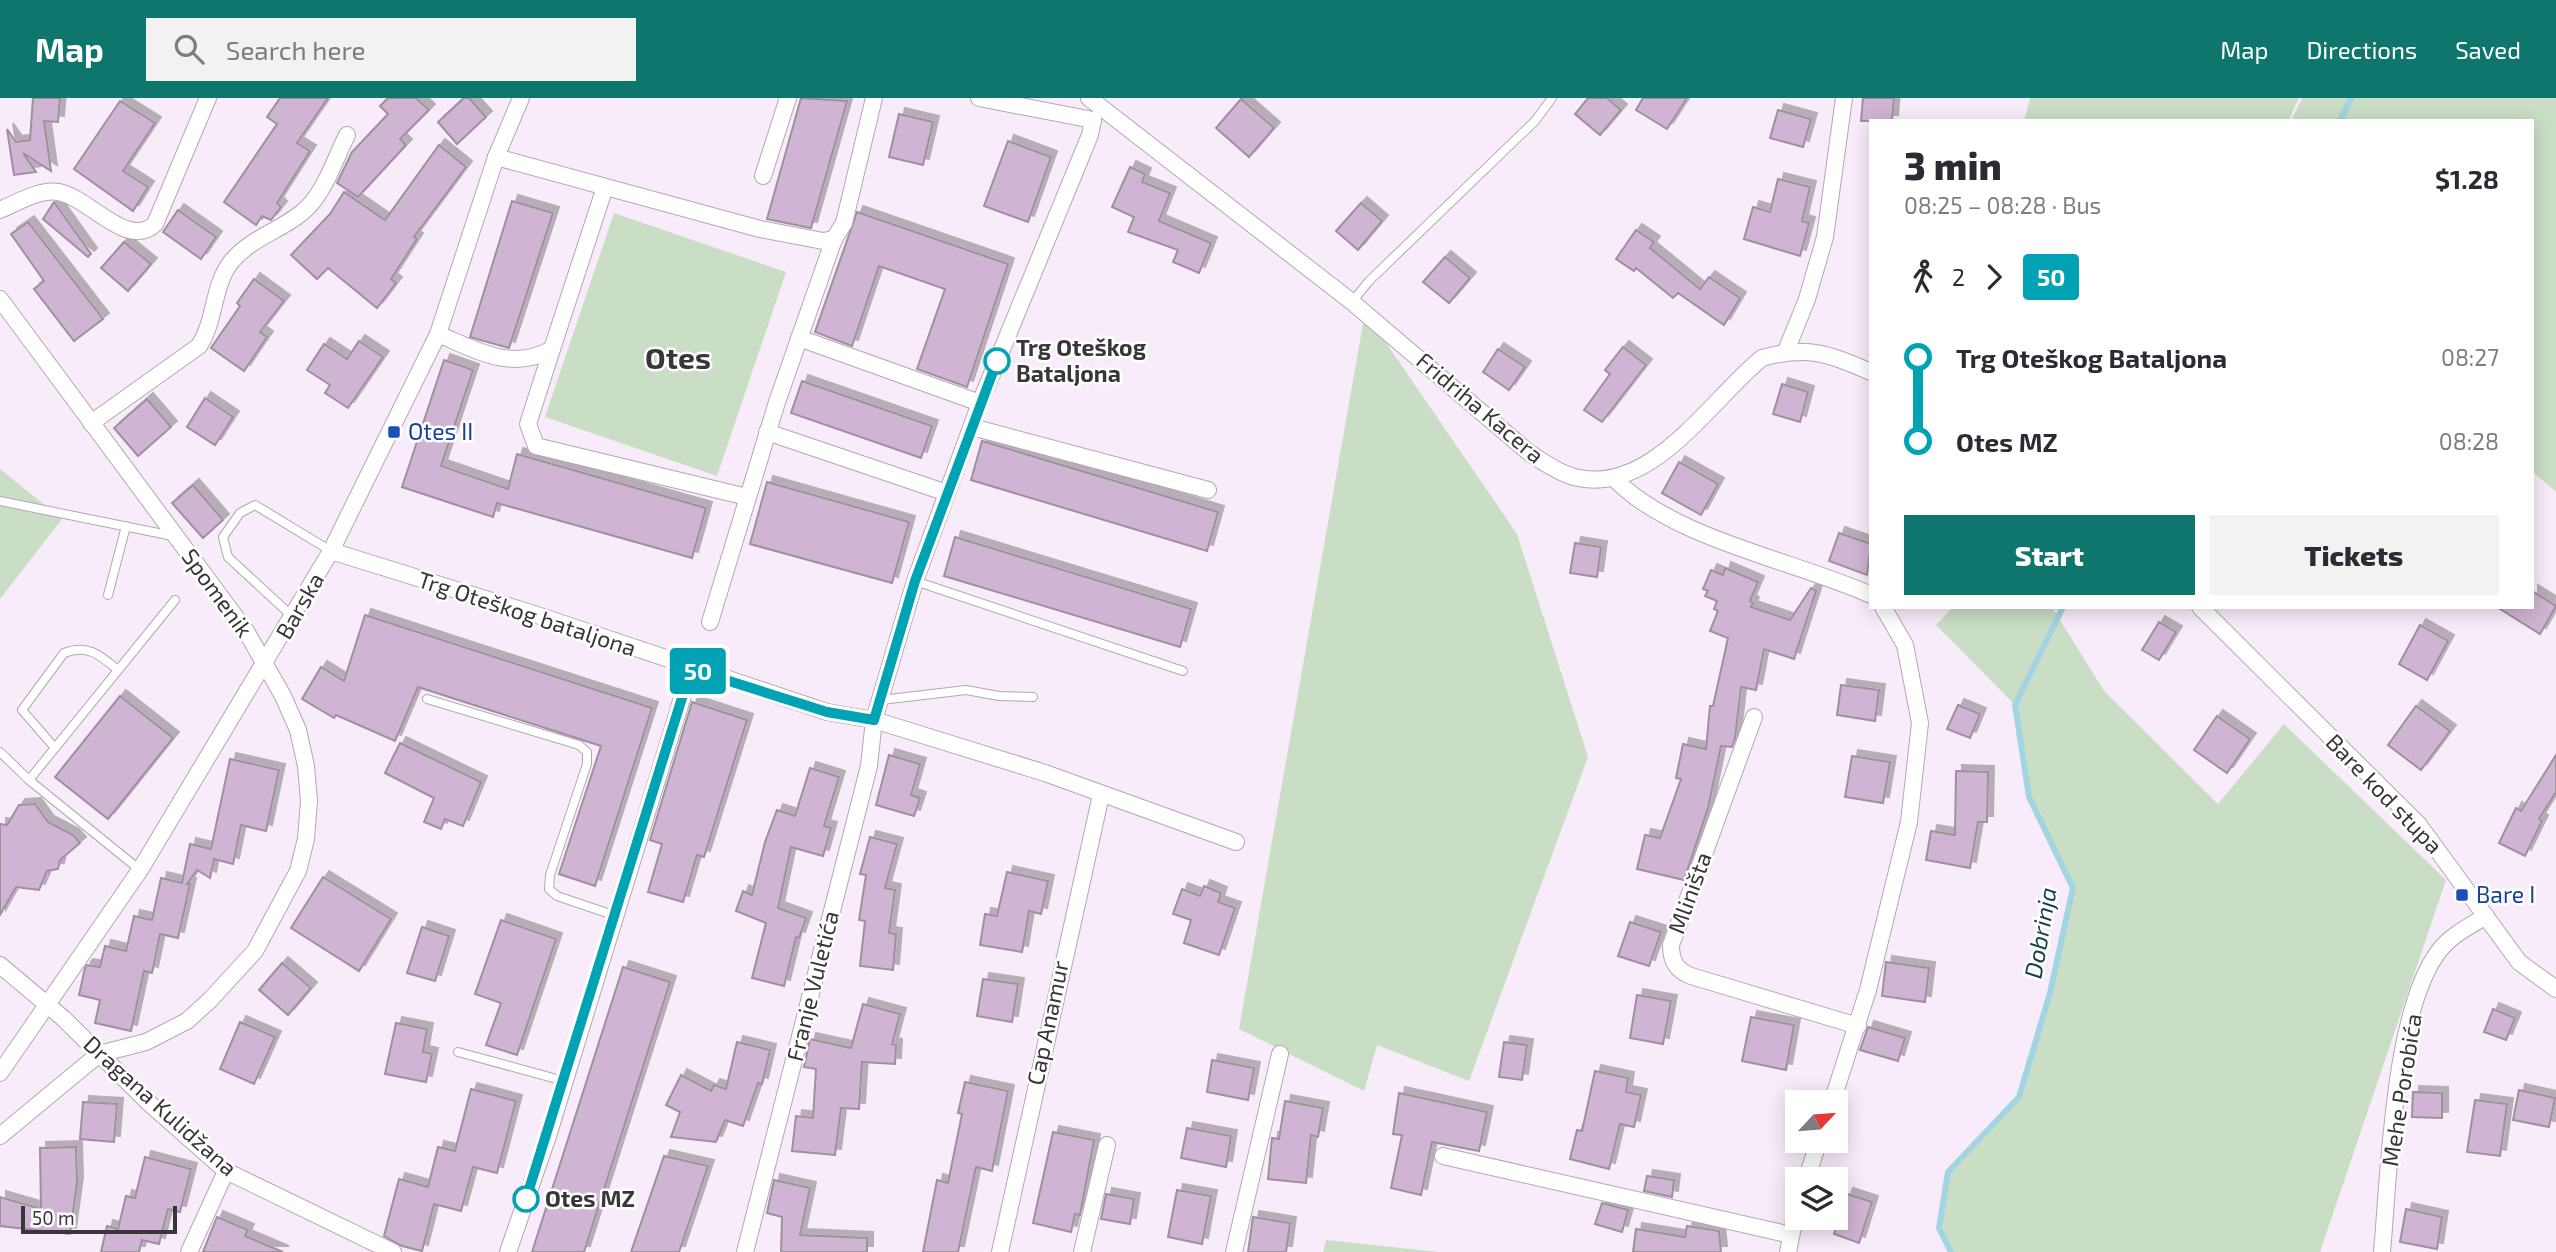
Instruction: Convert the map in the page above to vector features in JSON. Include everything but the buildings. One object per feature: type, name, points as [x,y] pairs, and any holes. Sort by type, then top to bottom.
[{"type":"street","points":[[0,210],[41,194],[59,192],[131,233],[148,230],[155,224],[208,98]]},
{"type":"street","name":"Barska","points":[[0,1073],[140,870],[266,664],[331,551],[438,334],[496,157],[521,98]]},
{"type":"street","points":[[763,176],[788,98]]},
{"type":"street","points":[[710,622],[767,432],[834,239],[844,223],[874,98]]},
{"type":"street","points":[[979,98],[1099,116],[980,403],[915,581],[874,720],[1045,773],[1236,842]]},
{"type":"street","name":"Fridriha Kacera","points":[[1089,98],[1099,116],[1352,302],[1527,451],[1550,467],[1574,477],[1614,478],[1651,463],[1762,358],[1786,351],[1811,350],[1869,371]]},
{"type":"street","points":[[1786,351],[1807,299],[1825,237],[1844,98]]},
{"type":"street","points":[[91,423],[199,346],[209,327],[216,290],[225,271],[250,244],[310,205],[347,135]]},
{"type":"street","points":[[496,157],[760,229],[813,241],[834,239]]},
{"type":"street","points":[[605,187],[528,424],[536,446],[747,497]]},
{"type":"street","name":"Spomenik","points":[[0,299],[246,631],[266,664],[298,730],[306,766],[309,801],[306,839],[298,871],[255,951],[210,1000],[187,1021],[146,1042],[99,1054],[0,1136]]},
{"type":"street","points":[[438,334],[486,354],[521,361],[552,349]]},
{"type":"street","points":[[799,338],[980,403]]},
{"type":"street","points":[[972,427],[1209,490]]},
{"type":"street","points":[[767,432],[947,493]]},
{"type":"street","points":[[1614,478],[1636,499],[1708,536],[1869,594]]},
{"type":"street","name":"Trg Oteškog bataljona","points":[[331,551],[537,615],[691,669],[827,712],[874,720]]},
{"type":"street","points":[[1836,1090],[1858,1026],[1909,822],[1920,723],[1905,645],[1884,609]]},
{"type":"street","name":"Bare kod stupa","points":[[2202,609],[2419,825],[2519,962],[2556,989]]},
{"type":"street","points":[[508,1252],[564,1081],[691,669]]},
{"type":"street","name":"Mliništa","points":[[1754,717],[1671,945],[1671,955],[1675,966],[1691,976],[1858,1026]]},
{"type":"street","name":"Franje Vuletića","points":[[746,1252],[869,766],[874,720]]},
{"type":"street","name":"Cap Anamur","points":[[1000,1252],[1101,795]]},
{"type":"street","name":"Mehe Porobića","points":[[2382,1252],[2398,1083],[2418,993],[2440,949],[2464,929],[2486,916]]},
{"type":"street","name":"Dragana Kulidžana","points":[[0,965],[226,1171],[393,1252]]},
{"type":"street","points":[[1234,1252],[1280,1054]]},
{"type":"street","points":[[1082,1252],[1107,1146]]},
{"type":"street","points":[[1443,1156],[1791,1235]]},
{"type":"street","points":[[189,1252],[226,1171]]},
{"type":"street","points":[[1788,1252],[1792,1230]]},
{"type":"lane","points":[[1352,302],[1369,281],[1535,121],[1552,98]]},
{"type":"lane","points":[[0,500],[176,536]]},
{"type":"lane","points":[[293,617],[228,557],[223,537],[240,513],[255,505],[331,551]]},
{"type":"lane","points":[[108,596],[126,526]]},
{"type":"lane","points":[[915,581],[1183,671]]},
{"type":"lane","points":[[29,780],[174,600]]},
{"type":"lane","points":[[55,748],[22,710],[64,653],[94,650],[118,670]]},
{"type":"lane","points":[[881,699],[966,690],[999,696],[1034,696]]},
{"type":"lane","points":[[427,699],[579,745],[587,752],[587,765],[550,875],[549,889],[557,896],[613,915]]},
{"type":"lane","points":[[0,752],[29,780],[140,870]]},
{"type":"lane","points":[[458,1052],[564,1081]]},
{"type":"green space","points":[[2030,98],[2299,98],[2289,119],[2025,119]]},
{"type":"green space","points":[[2302,98],[2556,98],[2556,492],[2534,473],[2534,119],[2292,119]]},
{"type":"green space","points":[[614,213],[786,272],[717,476],[545,417]]},
{"type":"green space","points":[[1365,312],[1517,534],[1588,757],[1469,1081],[1377,1045],[1364,1091],[1239,1029]]},
{"type":"green space","points":[[0,469],[62,519],[0,599]]},
{"type":"green space","points":[[1951,609],[2053,609],[2104,691],[2218,804],[2284,724],[2446,880],[2320,1252],[1951,1252],[1939,1228],[1948,1172],[2019,1097],[2050,993],[2073,888],[2029,797],[2015,705],[1936,625]]},
{"type":"green space","points":[[1326,1240],[1439,1252],[1323,1252]]},
{"type":"waterway","name":"Dobrinja","points":[[2341,119],[2351,98]]},
{"type":"waterway","name":"Dobrinja","points":[[1951,1252],[1939,1228],[1948,1172],[2019,1097],[2050,993],[2073,888],[2029,797],[2015,705],[2062,609]]},
{"type":"bus line","name":"50","points":[[526,1199],[548,1136],[628,867],[691,669],[827,712],[874,720],[915,581],[997,361]]},
{"type":"place","name":"Trg Oteškog Bataljona","points":[[997,361]]},
{"type":"place","name":"Otes II","points":[[394,432]]},
{"type":"place","name":"Bare I","points":[[2462,895]]},
{"type":"place","name":"Otes MZ","points":[[526,1199]]},
{"type":"district","name":"Otes","points":[[678,359]]}]
